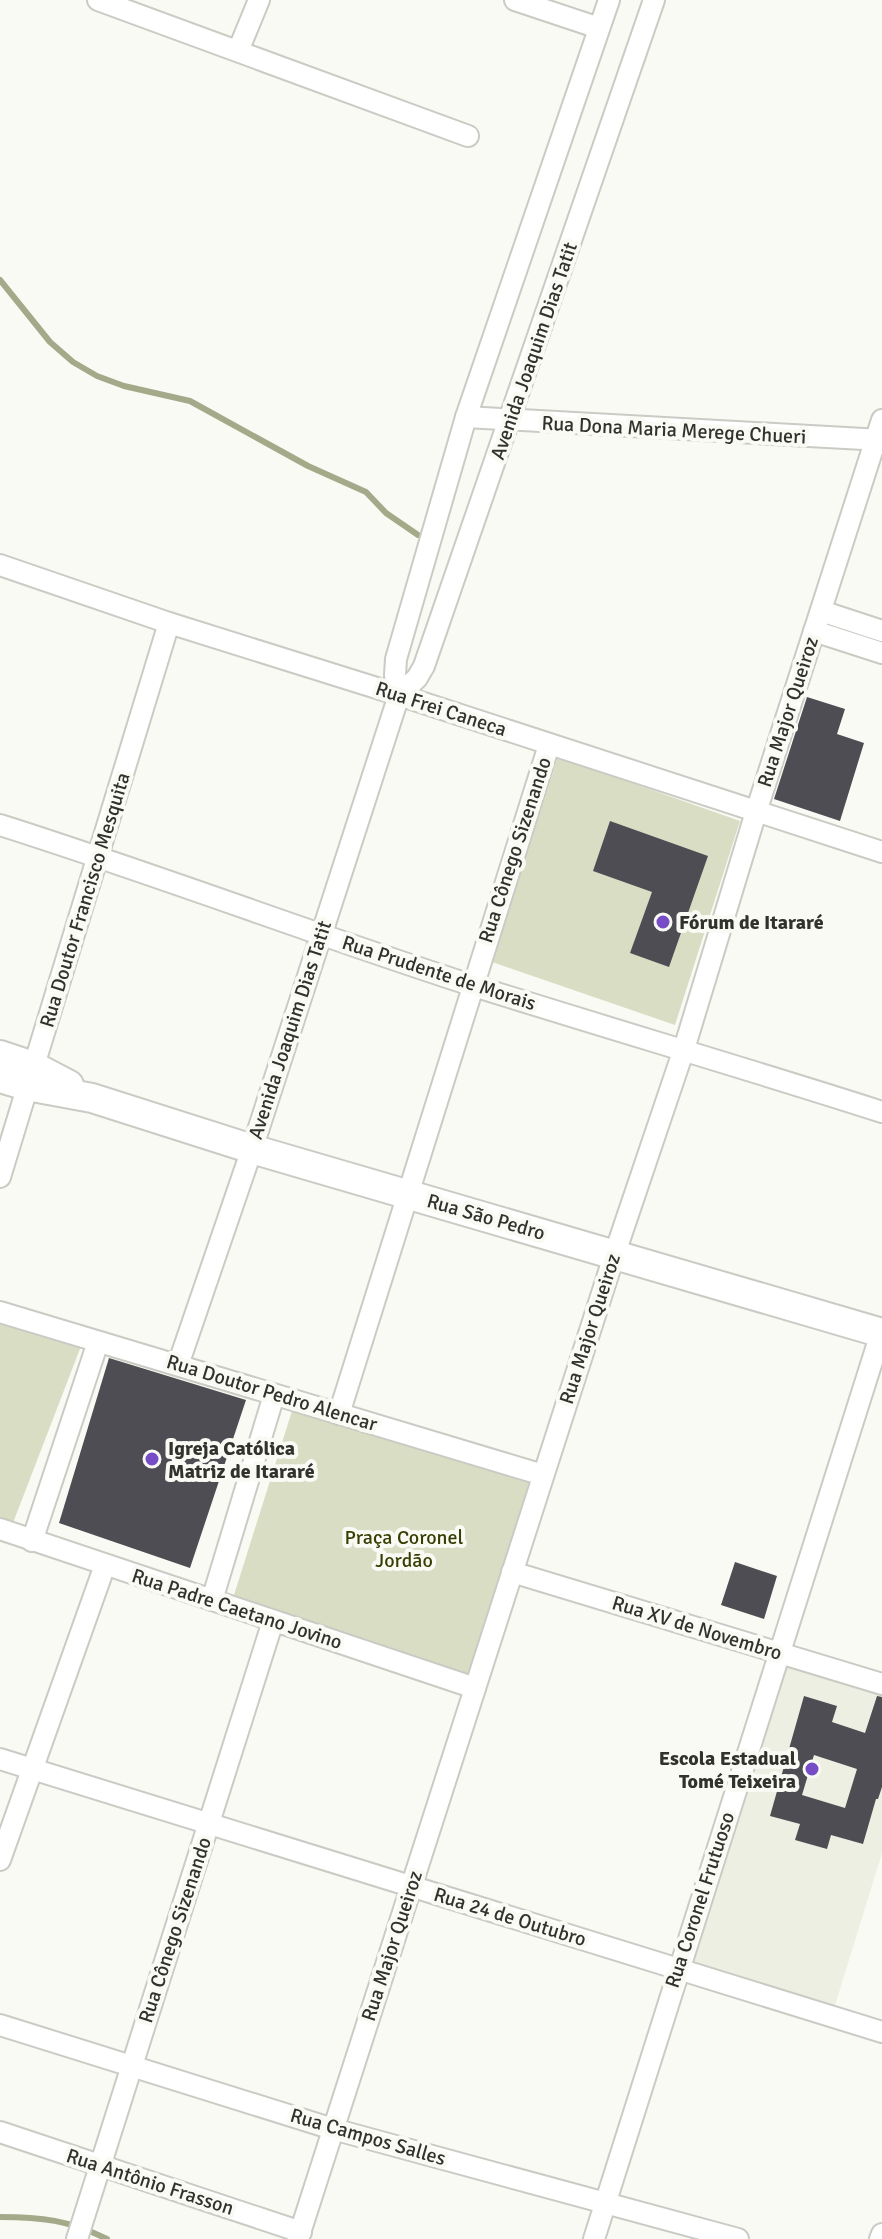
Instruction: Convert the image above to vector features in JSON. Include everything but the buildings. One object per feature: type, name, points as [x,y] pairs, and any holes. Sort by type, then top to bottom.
[{"type":"main road","name":"Rua São Pedro","points":[[0,1055],[20,1076],[252,1149],[882,1333]]},
{"type":"street","points":[[98,0],[468,136]]},
{"type":"street","points":[[238,51],[259,0]]},
{"type":"street","points":[[515,0],[599,28]]},
{"type":"street","name":"Avenida Joaquim Dias Tatit","points":[[399,695],[396,659],[466,417],[609,0]]},
{"type":"street","name":"Avenida Joaquim Dias Tatit","points":[[178,1365],[252,1149],[399,695],[417,678],[424,666],[654,0]]},
{"type":"street","name":"Rua Dona Maria Merege Chueri","points":[[466,417],[879,440]]},
{"type":"street","name":"Rua Major Queiroz","points":[[300,2235],[543,1475],[684,1049],[756,812],[879,440],[882,420]]},
{"type":"street","name":"Rua Frei Caneca","points":[[0,565],[169,623],[882,852]]},
{"type":"street","points":[[821,611],[882,631]]},
{"type":"street","name":"Rua Doutor Francisco Mesquita","points":[[0,1177],[20,1076],[100,857],[169,623]]},
{"type":"street","points":[[814,631],[882,653]]},
{"type":"street","name":"Rua Cônego Sizenando","points":[[339,1414],[549,745]]},
{"type":"street","name":"Rua Prudente de Morais","points":[[0,825],[472,985],[882,1112]]},
{"type":"street","name":"Rua Doutor Pedro Alencar","points":[[0,1312],[543,1475]]},
{"type":"street","name":"Rua Coronel Frutuoso","points":[[594,2239],[882,1333]]},
{"type":"street","points":[[32,1541],[98,1342]]},
{"type":"street","points":[[212,1600],[274,1395]]},
{"type":"street","name":"Rua Padre Caetano Jovino","points":[[0,1529],[475,1688]]},
{"type":"street","points":[[0,1860],[105,1565]]},
{"type":"street","name":"Rua XV de Novembro","points":[[512,1572],[882,1684]]},
{"type":"street","name":"Rua Cônego Sizenando","points":[[77,2239],[273,1621]]},
{"type":"street","name":"Rua 24 de Outubro","points":[[0,1759],[882,2032]]},
{"type":"street","name":"Rua Campos Salles","points":[[0,2025],[333,2129],[738,2239]]},
{"type":"street","name":"Rua Antônio Frasson","points":[[0,2132],[300,2235]]},
{"type":"shaded area","name":"Escola Estadual Tomé Teixeira","points":[[780,1653],[882,1685],[882,1853],[832,2015],[679,1970]]},
{"type":"green space","points":[[558,757],[740,821],[675,1025],[492,962]]},
{"type":"green space","points":[[0,1317],[83,1341],[11,1528],[0,1524]]},
{"type":"green space","name":"Praça Coronel Jordão","points":[[292,1411],[529,1482],[469,1676],[234,1595]]},
{"type":"waterway","points":[[0,280],[50,342],[73,362],[97,376],[124,386],[190,401],[308,466],[366,492],[386,513],[418,535]]},
{"type":"waterway","points":[[0,2217],[55,2221],[107,2239]]},
{"type":"place","name":"Fórum de Itararé","points":[[663,922]]},
{"type":"place","name":"Igreja Católica Matriz de Itararé","points":[[152,1459]]},
{"type":"place","name":"Escola Estadual Tomé Teixeira","points":[[812,1769]]}]
